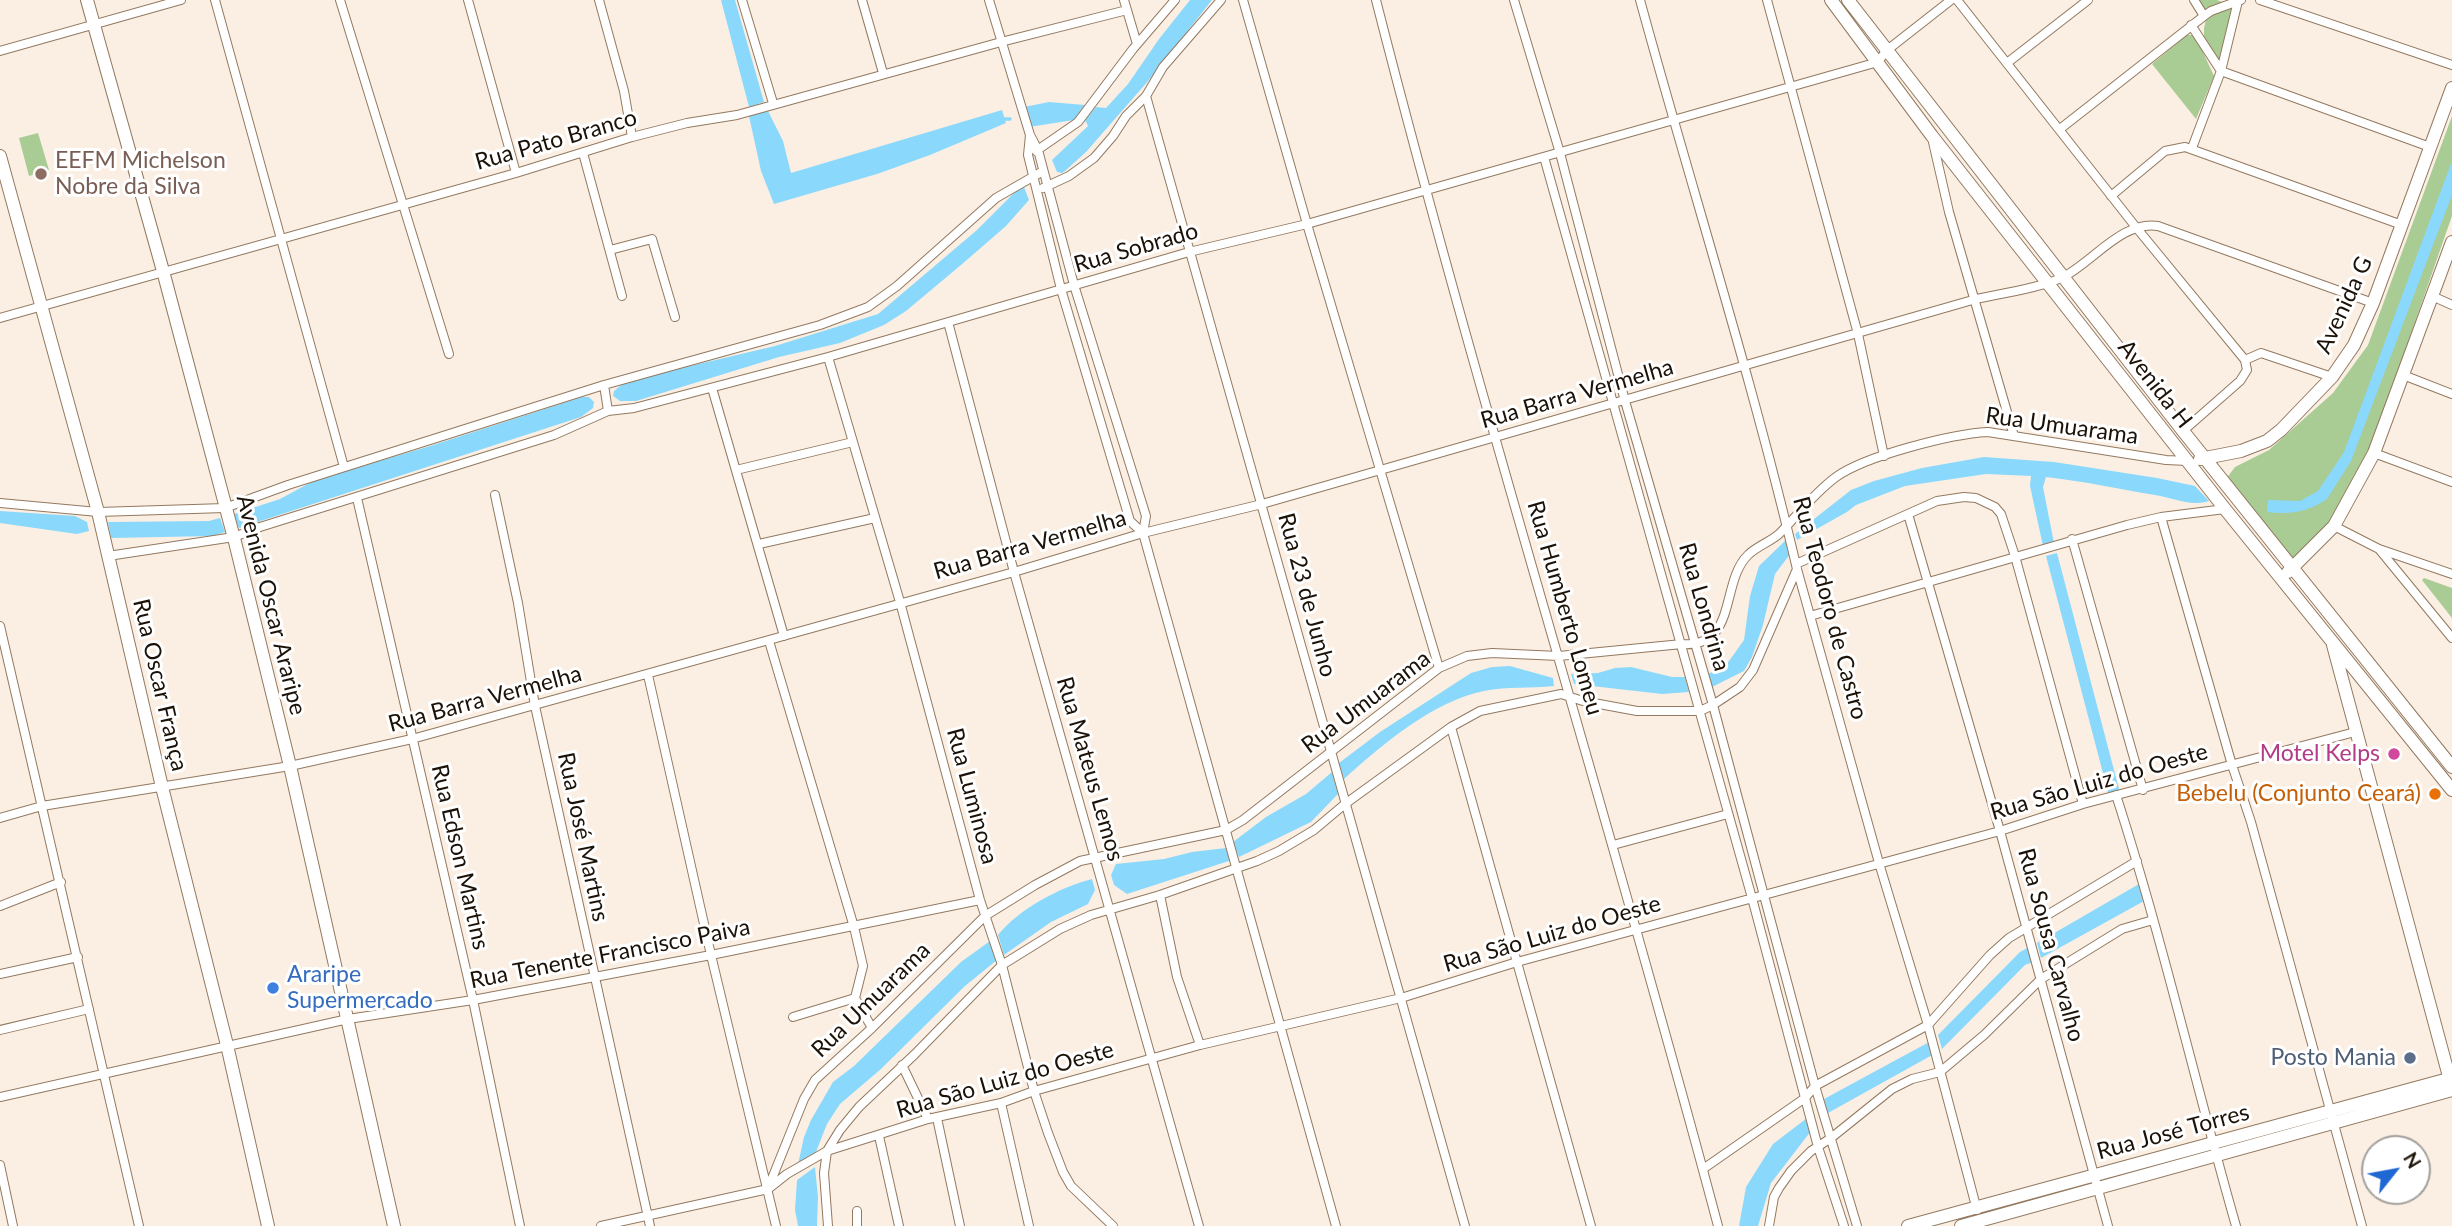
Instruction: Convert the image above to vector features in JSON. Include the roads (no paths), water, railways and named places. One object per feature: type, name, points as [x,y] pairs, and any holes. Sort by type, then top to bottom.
[{"type":"street","name":"Avenida Oscar Araripe","points":[[87,0],[234,537],[290,766],[394,1226]]},
{"type":"street","points":[[0,51],[181,0]]},
{"type":"street","points":[[215,0],[344,467]]},
{"type":"street","points":[[340,0],[449,354]]},
{"type":"street","points":[[468,0],[516,173]]},
{"type":"street","points":[[599,0],[624,91],[632,137]]},
{"type":"street","points":[[742,0],[773,103]]},
{"type":"street","points":[[862,0],[883,74]]},
{"type":"street","points":[[989,0],[1030,135],[1038,150],[1074,285],[1146,516],[1143,533],[1336,1226]]},
{"type":"street","points":[[1124,0],[1138,44]]},
{"type":"street","points":[[1028,155],[1078,122],[1175,0]]},
{"type":"street","points":[[1037,191],[1069,176],[1094,158],[1126,116],[1146,96],[1163,67],[1221,0]]},
{"type":"street","points":[[1243,0],[1439,668]]},
{"type":"street","name":"Rua Humberto Lomeu","points":[[1376,0],[1426,191],[1637,929],[1718,1226]]},
{"type":"street","name":"Rua Londrina","points":[[1514,0],[1560,153],[1625,401],[1713,705],[1815,1086],[1857,1226]]},
{"type":"street","name":"Rua Teodoro de Castro","points":[[1640,0],[1744,366],[1879,863],[1928,1025],[1981,1224]]},
{"type":"street","points":[[1767,0],[1858,334],[1884,456]]},
{"type":"street","name":"Avenida H","points":[[1831,0],[1965,151],[2183,432],[2452,767]]},
{"type":"street","name":"Avenida H","points":[[1848,0],[1932,136],[2225,509],[2452,790]]},
{"type":"street","points":[[1882,56],[1951,0]]},
{"type":"street","points":[[1957,0],[2111,196],[2245,360],[2247,370],[2240,381],[2183,432]]},
{"type":"street","points":[[2007,63],[2088,0]]},
{"type":"street","points":[[2194,0],[2204,16]]},
{"type":"street","points":[[2260,0],[2452,65]]},
{"type":"street","points":[[2060,129],[2191,25],[2211,11],[2240,1]]},
{"type":"street","points":[[2192,148],[2221,71],[2240,1]]},
{"type":"street","name":"Rua Pato Branco","points":[[0,318],[516,173],[632,137],[687,123],[737,115],[773,103],[1126,10]]},
{"type":"street","points":[[2191,25],[2221,71],[2430,147]]},
{"type":"street","name":"Rua Sobrado","points":[[108,556],[234,537],[554,435],[608,411],[634,408],[712,388],[1189,252],[1307,225],[1791,86],[1882,56]]},
{"type":"street","name":"Avenida G","points":[[2189,461],[2241,452],[2267,441],[2332,377],[2354,345],[2373,303],[2452,88]]},
{"type":"street","name":"Rua 23 de Junho","points":[[1146,96],[1465,1226]]},
{"type":"street","points":[[1030,135],[1028,155],[1061,289],[1130,521],[1143,533]]},
{"type":"street","points":[[1932,136],[1949,212],[2014,436]]},
{"type":"street","points":[[2111,196],[2165,151],[2178,147],[2192,148],[2402,225]]},
{"type":"street","points":[[1952,161],[1965,151]]},
{"type":"street","points":[[583,153],[622,296]]},
{"type":"street","name":"Rua Oscar França","points":[[0,156],[98,512],[268,1226]]},
{"type":"street","name":"Rua Londrina","points":[[1544,157],[1682,645],[1818,1147],[1843,1226]]},
{"type":"street","points":[[0,503],[98,512],[225,508],[344,467],[604,385],[820,325],[868,307],[897,286],[996,198],[1043,171]]},
{"type":"street","points":[[2135,226],[2158,226],[2373,303]]},
{"type":"street","name":"Rua Barra Vermelha","points":[[0,818],[42,806],[290,766],[412,739],[648,675],[1143,533],[1262,504],[1496,438],[1976,299],[2049,282],[2064,277],[2135,226]]},
{"type":"street","points":[[610,250],[652,239],[675,317]]},
{"type":"street","points":[[2281,578],[2334,526],[2374,453],[2452,242]]},
{"type":"street","points":[[2432,296],[2452,304]]},
{"type":"street","name":"Rua Mateus Lemos","points":[[948,322],[1014,572],[1199,1226]]},
{"type":"street","points":[[2245,360],[2261,353],[2269,354],[2332,377]]},
{"type":"street","name":"Rua Luminosa","points":[[828,357],[900,602],[980,900],[1002,965],[1034,1091],[1063,1172],[1084,1201],[1113,1226]]},
{"type":"street","points":[[2403,375],[2452,394]]},
{"type":"street","points":[[604,385],[608,411]]},
{"type":"street","points":[[712,388],[784,636]]},
{"type":"street","name":"Rua Umuarama","points":[[768,1189],[804,1099],[815,1080],[872,1028],[985,916],[1035,885],[1080,862],[1226,830],[1439,668],[1468,656],[1492,653],[1559,656],[1695,645],[1714,634],[1721,624],[1735,576],[1749,555],[1778,535],[1787,523],[1835,478],[1846,470],[1884,456],[1968,433],[1988,432],[2189,461]]},
{"type":"street","points":[[736,470],[853,442]]},
{"type":"street","points":[[2374,453],[2452,482]]},
{"type":"street","name":"Rua José Martins","points":[[495,495],[518,603],[535,706],[650,1226]]},
{"type":"street","name":"Rua Edson Martins","points":[[357,498],[473,1000],[520,1226]]},
{"type":"street","points":[[828,1226],[824,1194],[827,1151],[846,1121],[1002,965],[1060,929],[1111,908],[1160,895],[1279,851],[1314,830],[1345,804],[1451,727],[1480,711],[1561,694],[1637,711],[1700,711],[1713,705],[1741,687],[1753,670],[1797,567],[1937,501],[1976,498],[1995,507],[2006,526],[2083,804]]},
{"type":"street","points":[[1810,616],[2072,539],[2161,517],[2225,509]]},
{"type":"street","name":"Rua Sousa Carvalho","points":[[1908,514],[2000,831],[2108,1226]]},
{"type":"street","points":[[2161,517],[2251,822],[2362,1226]]},
{"type":"street","points":[[759,544],[876,518]]},
{"type":"street","points":[[2334,526],[2379,549],[2452,574]]},
{"type":"street","points":[[2072,539],[2143,790]]},
{"type":"street","points":[[2379,549],[2452,638]]},
{"type":"street","points":[[1662,579],[1675,576]]},
{"type":"street","points":[[0,626],[3,652],[61,882],[139,1226]]},
{"type":"street","points":[[769,641],[854,927],[863,966],[855,998],[872,1028]]},
{"type":"street","points":[[2332,641],[2451,1084]]},
{"type":"street","points":[[648,675],[776,1226]]},
{"type":"street","points":[[1451,727],[1591,1226]]},
{"type":"street","name":"Rua São Luiz do Oeste","points":[[768,1189],[787,1174],[827,1151],[933,1119],[1200,1045],[1401,998],[1517,962],[2000,831],[2083,804],[2356,732]]},
{"type":"street","points":[[2116,795],[2137,861],[2236,1226]]},
{"type":"street","points":[[1613,845],[1728,814]]},
{"type":"street","points":[[1703,1169],[1805,1098],[1815,1086],[1928,1025],[1990,955],[2025,926],[2137,861]]},
{"type":"street","points":[[0,906],[61,882]]},
{"type":"street","points":[[1160,895],[1177,977],[1200,1045]]},
{"type":"street","name":"Rua Tenente Francisco Paiva","points":[[0,1097],[348,1019],[473,1000],[854,927],[980,900]]},
{"type":"street","points":[[1769,1226],[1774,1197],[1779,1188],[1791,1171],[1818,1147],[1892,1089],[1912,1079],[1940,1072],[1984,1035],[2041,979],[2122,929],[2153,920]]},
{"type":"street","points":[[0,974],[78,957]]},
{"type":"street","points":[[793,1017],[855,998]]},
{"type":"street","points":[[0,1030],[89,1009]]},
{"type":"street","points":[[902,1065],[933,1119],[960,1226]]},
{"type":"street","name":"Rua José Torres","points":[[1908,1226],[2096,1181],[2451,1084]]},
{"type":"street","points":[[1002,1102],[1029,1226]]},
{"type":"street","points":[[879,1136],[899,1226]]},
{"type":"street","points":[[0,1165],[13,1226]]},
{"type":"street","name":"Rua José Torres","points":[[1961,1226],[1981,1224],[2096,1181]]},
{"type":"street","points":[[601,1226],[768,1189]]},
{"type":"street","points":[[856,1211],[857,1226]]},
{"type":"water","points":[[721,0],[735,0],[764,102],[749,107]]},
{"type":"water","points":[[1190,0],[1212,0],[1149,80],[1086,152],[1065,171],[1057,172],[1052,160],[1088,126],[1085,120],[1096,107],[1106,108],[1128,84]]},
{"type":"water","points":[[1049,102],[1085,105],[1074,120],[1029,127],[1024,107]]},
{"type":"water","points":[[1002,110],[1006,123],[930,155],[877,174],[774,204],[761,171],[749,116],[768,111],[783,141],[791,173]]},
{"type":"water","points":[[2452,161],[2452,195],[2351,461],[2327,499],[2298,512],[2267,512],[2268,500],[2300,501],[2318,491],[2344,452]]},
{"type":"water","points":[[1024,187],[1029,200],[1006,226],[906,311],[884,325],[840,343],[779,357],[636,401],[620,401],[613,396],[614,391],[626,381],[775,346],[878,314],[977,230],[1016,191]]},
{"type":"water","points":[[589,397],[594,402],[593,408],[581,417],[239,528],[234,514],[280,499],[317,479]]},
{"type":"water","points":[[1984,457],[2054,462],[2157,478],[2195,486],[2209,501],[2189,503],[2046,477],[2043,487],[2054,543],[2043,546],[2030,486],[2031,476],[1986,474],[1905,486],[1856,505],[1797,540],[1795,534],[1851,490],[1922,468]]},
{"type":"water","points":[[0,511],[75,516],[87,522],[89,531],[77,534],[0,523]]},
{"type":"water","points":[[220,518],[225,532],[213,536],[111,538],[108,522],[209,521]]},
{"type":"water","points":[[1787,539],[1791,553],[1775,574],[1752,657],[1744,671],[1710,688],[1707,674],[1724,668],[1744,640],[1750,596],[1759,566]]},
{"type":"water","points":[[2057,553],[2120,793],[2109,796],[2046,556]]},
{"type":"water","points":[[1510,666],[1553,678],[1554,686],[1493,689],[1446,704],[1409,726],[1344,779],[1339,763],[1380,732],[1471,673],[1492,667]]},
{"type":"water","points":[[1631,667],[1672,677],[1685,677],[1689,692],[1662,694],[1574,684],[1571,674],[1598,673]]},
{"type":"water","points":[[1332,772],[1338,794],[1311,822],[1239,857],[1233,842],[1266,817],[1306,794]]},
{"type":"water","points":[[1226,848],[1232,860],[1127,894],[1114,885],[1111,875],[1116,864]]},
{"type":"water","points":[[1092,879],[1095,890],[1088,904],[1051,922],[1004,955],[998,935],[1017,916],[1054,893]]},
{"type":"water","points":[[2139,884],[2144,901],[2041,958],[2037,943]]},
{"type":"water","points":[[990,941],[997,960],[965,986],[881,1069],[840,1104],[827,1124],[814,1157],[797,1169],[811,1120],[833,1082],[854,1066],[961,962]]},
{"type":"water","points":[[2029,947],[2033,962],[2025,965],[1942,1049],[1938,1035],[2020,952]]},
{"type":"water","points":[[1931,1041],[1934,1054],[1828,1113],[1824,1099]]},
{"type":"water","points":[[1807,1118],[1811,1131],[1771,1183],[1758,1226],[1739,1226],[1746,1187],[1773,1144]]},
{"type":"water","points":[[815,1167],[817,1226],[798,1226],[795,1210],[797,1180]]},
{"type":"waterway","points":[[1001,119],[1010,119]]},
{"type":"place","name":"EEFM Michelson Nobre da Silva","points":[[41,174]]},
{"type":"place","name":"Motel Kelps","points":[[2394,754]]},
{"type":"place","name":"Bebelu (Conjunto Ceará)","points":[[2435,794]]},
{"type":"place","name":"Araripe Supermercado","points":[[273,988]]},
{"type":"place","name":"Posto Mania","points":[[2410,1058]]}]
